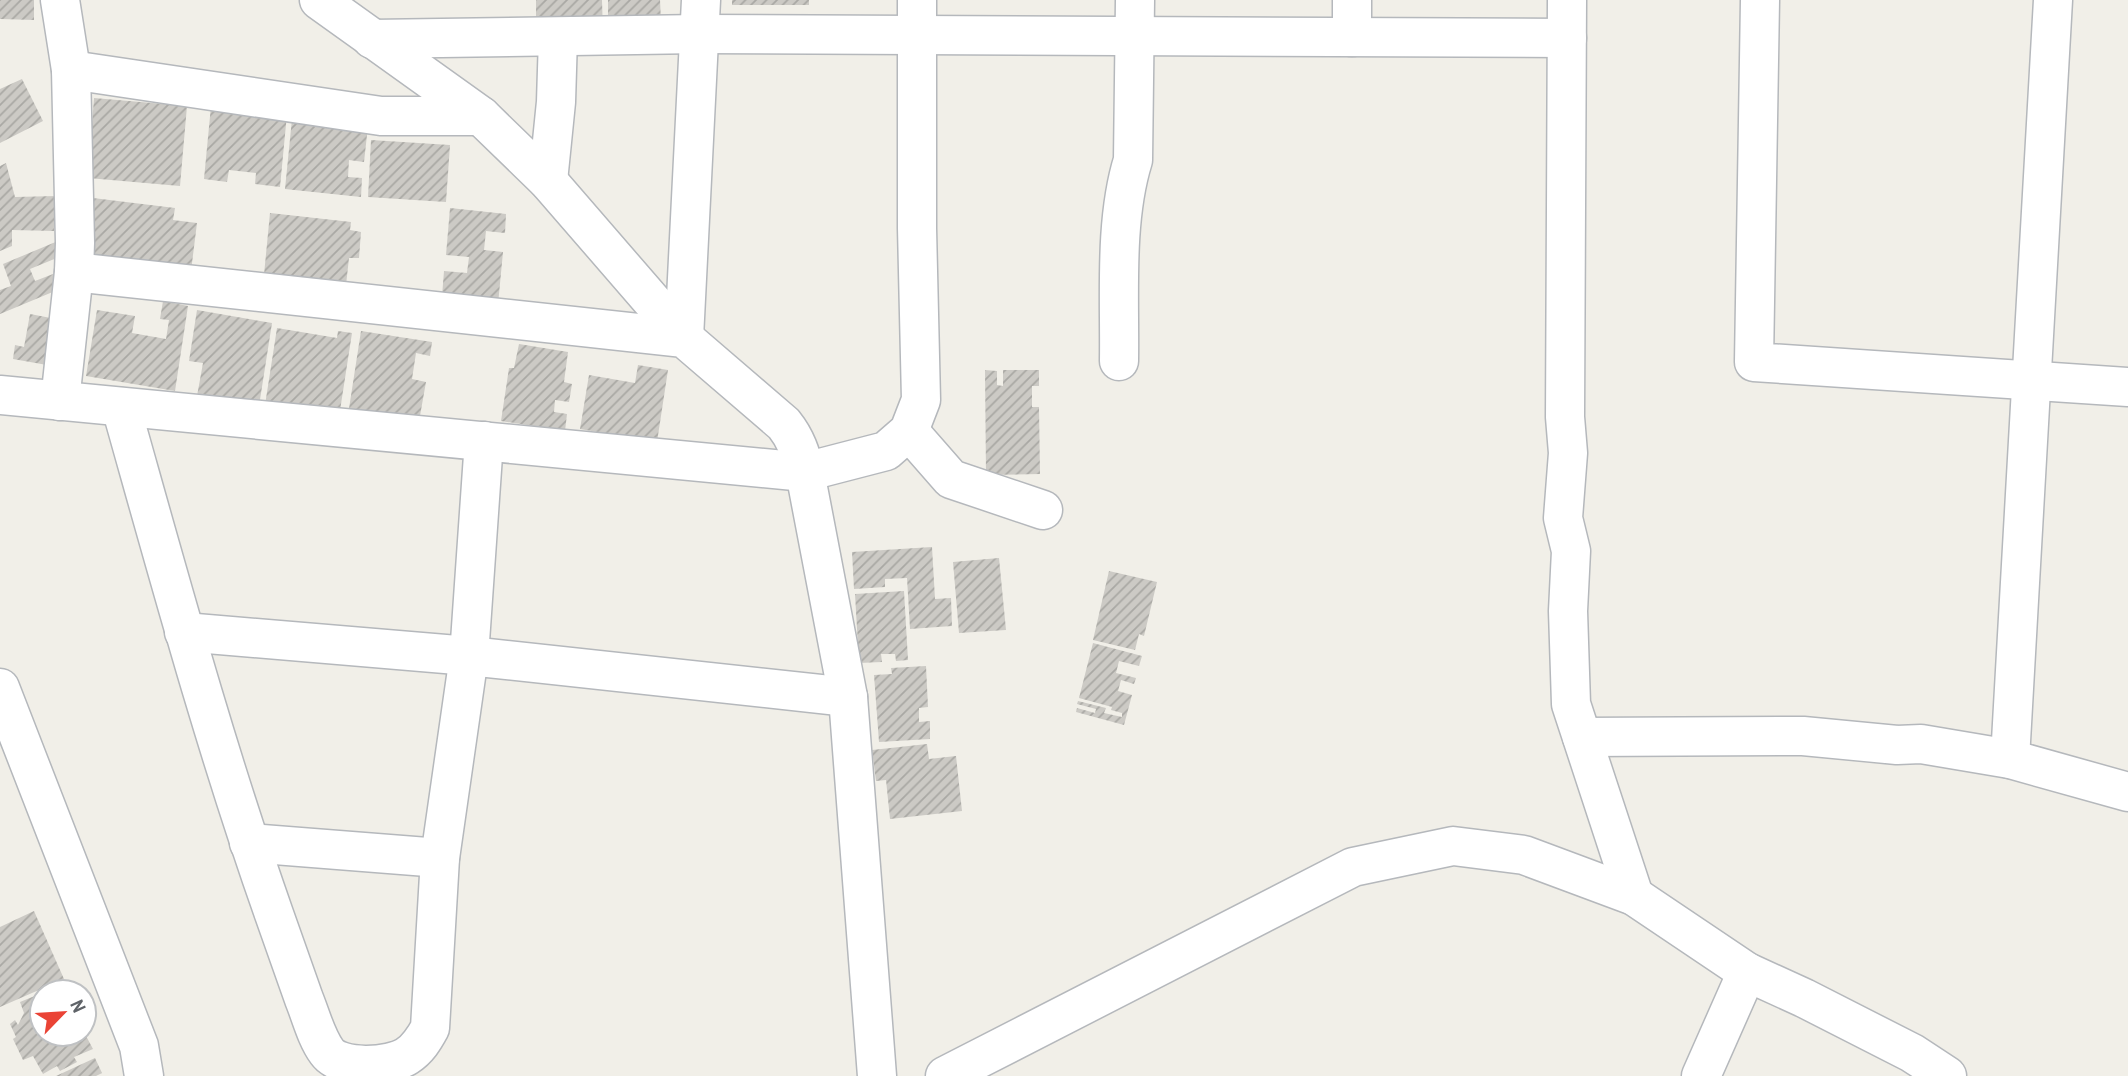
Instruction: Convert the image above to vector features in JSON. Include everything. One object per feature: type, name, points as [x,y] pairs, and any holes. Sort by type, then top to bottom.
[{"type":"street","points":[[60,0],[71,70],[74,272],[60,401]]},
{"type":"street","points":[[319,0],[481,116],[548,181],[684,338],[784,424],[792,434],[806,472],[848,697],[877,1076]]},
{"type":"street","points":[[1567,0],[1565,417],[1568,453],[1563,517],[1571,551],[1568,611],[1571,704],[1634,896]]},
{"type":"street","points":[[1760,0],[1754,362],[2128,387]]},
{"type":"street","points":[[2010,759],[2053,0]]},
{"type":"street","points":[[372,39],[558,37],[701,17],[1352,18],[1567,38]]},
{"type":"street","points":[[684,338],[701,17]]},
{"type":"street","points":[[0,395],[806,472],[886,451],[909,431],[921,400],[917,228],[917,18]]},
{"type":"street","points":[[1119,361],[1121,218],[1127,178],[1133,160],[1135,18]]},
{"type":"street","points":[[548,181],[556,102],[558,37]]},
{"type":"street","points":[[71,70],[381,116],[481,116]]},
{"type":"street","points":[[74,272],[684,338]]},
{"type":"street","points":[[121,407],[184,632],[249,843],[309,1013],[328,1055],[342,1062],[366,1066],[406,1057],[421,1043],[430,1028],[440,858],[469,656],[484,441]]},
{"type":"street","points":[[909,431],[951,479],[1043,510]]},
{"type":"street","points":[[184,632],[469,656],[848,697]]},
{"type":"street","points":[[0,688],[139,1046],[144,1076]]},
{"type":"street","points":[[1582,737],[1803,736],[1897,745],[1921,744],[2010,759],[2128,792]]},
{"type":"street","points":[[249,843],[440,858]]},
{"type":"street","points":[[945,1076],[1353,867],[1453,846],[1524,855],[1634,896],[1747,972],[1912,1053],[1947,1076]]},
{"type":"street","points":[[1701,1076],[1747,972]]},
{"type":"building","points":[[0,0],[34,0],[34,20],[0,19]]},
{"type":"building","points":[[536,0],[602,0],[603,33],[536,34]]},
{"type":"building","points":[[608,0],[660,0],[661,21],[608,21]]},
{"type":"building","points":[[732,0],[809,0],[809,5],[732,5]]},
{"type":"building","points":[[22,79],[43,121],[0,143],[0,89]]},
{"type":"building","points":[[94,98],[187,106],[180,186],[88,178]]},
{"type":"building","points":[[211,106],[287,114],[280,187],[255,184],[256,173],[229,170],[227,182],[204,179]]},
{"type":"building","points":[[293,109],[369,117],[364,162],[349,160],[348,177],[362,178],[361,197],[285,189]]},
{"type":"building","points":[[371,140],[450,145],[446,202],[368,197]]},
{"type":"building","points":[[6,163],[15,197],[56,196],[54,231],[12,230],[12,246],[0,251],[0,166]]},
{"type":"building","points":[[93,198],[175,208],[173,220],[197,223],[190,279],[84,266]]},
{"type":"building","points":[[450,208],[506,214],[505,233],[486,231],[484,250],[503,252],[497,315],[441,309],[444,271],[467,273],[469,257],[446,255]]},
{"type":"building","points":[[270,213],[351,222],[350,230],[361,232],[359,258],[349,258],[345,294],[263,285]]},
{"type":"building","points":[[58,241],[64,255],[30,269],[35,281],[66,269],[67,286],[0,314],[0,290],[11,286],[3,264]]},
{"type":"building","points":[[163,301],[188,306],[175,391],[86,376],[97,310],[135,316],[132,333],[166,339],[169,320],[160,319]]},
{"type":"building","points":[[197,310],[272,323],[259,406],[197,396],[203,363],[189,361]]},
{"type":"building","points":[[30,314],[56,319],[47,365],[13,359],[15,345],[24,347]]},
{"type":"building","points":[[277,328],[337,338],[338,331],[352,333],[339,417],[265,405]]},
{"type":"building","points":[[361,331],[432,342],[430,356],[416,353],[412,379],[426,382],[418,427],[348,415]]},
{"type":"building","points":[[519,344],[568,352],[564,382],[572,384],[569,402],[555,400],[554,412],[567,414],[565,431],[501,421],[509,368],[514,368]]},
{"type":"building","points":[[638,365],[668,370],[657,442],[580,429],[589,375],[635,383]]},
{"type":"building","points":[[985,370],[997,371],[997,385],[1003,386],[1003,370],[1039,370],[1039,386],[1032,386],[1032,407],[1039,407],[1040,474],[986,475]]},
{"type":"building","points":[[932,547],[935,599],[951,598],[952,626],[910,629],[907,578],[885,579],[885,587],[854,589],[852,552]]},
{"type":"building","points":[[999,558],[1006,630],[959,633],[953,562]]},
{"type":"building","points":[[1109,571],[1157,582],[1144,636],[1139,634],[1135,650],[1093,640]]},
{"type":"building","points":[[904,591],[908,660],[896,661],[895,654],[881,654],[882,662],[859,663],[855,594]]},
{"type":"building","points":[[1093,643],[1142,656],[1139,666],[1119,661],[1116,673],[1136,678],[1134,684],[1121,680],[1118,691],[1132,695],[1124,725],[1076,712],[1077,708],[1095,713],[1096,709],[1077,704],[1078,701],[1106,708],[1104,713],[1122,717],[1122,713],[1111,710],[1112,707],[1079,698]]},
{"type":"building","points":[[926,666],[928,707],[919,708],[919,722],[930,721],[930,739],[879,742],[874,675],[892,674],[891,668]]},
{"type":"building","points":[[927,744],[929,759],[956,756],[962,811],[890,819],[886,780],[876,781],[872,750]]},
{"type":"building","points":[[34,911],[64,978],[28,978],[28,995],[0,1007],[0,927]]},
{"type":"building","points":[[28,999],[28,1048],[93,1049],[74,1057],[77,1062],[60,1071],[57,1066],[43,1074],[33,1056],[23,1060],[13,1039],[16,1037],[10,1024],[15,1020],[18,1025],[24,1013],[20,1002]]},
{"type":"building","points":[[95,1058],[102,1073],[96,1076],[56,1076]]}]
